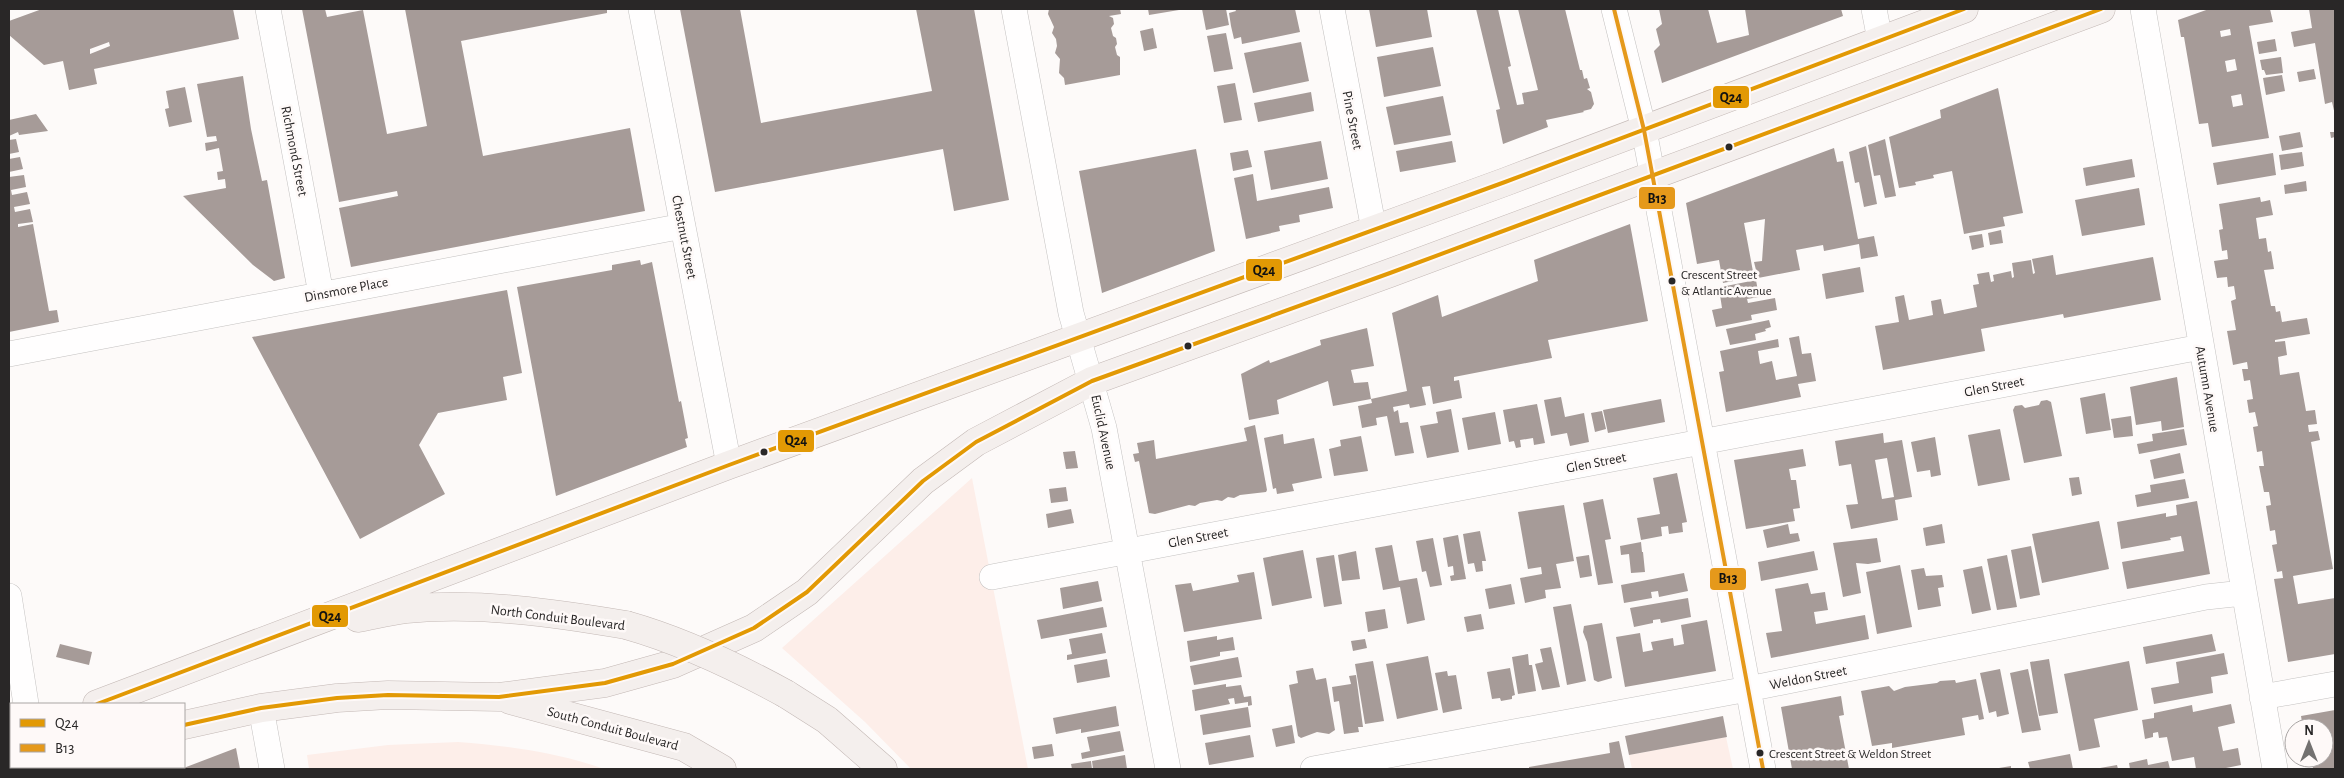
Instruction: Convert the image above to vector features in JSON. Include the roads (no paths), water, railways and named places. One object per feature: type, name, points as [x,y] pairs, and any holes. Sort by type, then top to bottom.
[{"type":"main road","points":[[100,703],[729,465],[1374,230],[1964,9]]},
{"type":"main road","points":[[185,725],[260,708],[337,698],[380,696],[499,697],[605,683],[673,664],[754,628],[807,592],[923,481],[976,442],[1092,381],[2101,9]]},
{"type":"main road","name":"North Conduit Boulevard","points":[[285,632],[406,609],[482,607],[555,614],[626,625],[658,634],[740,668],[827,720],[883,769]]},
{"type":"main road","name":"South Conduit Boulevard","points":[[499,697],[684,747],[722,769]]},
{"type":"street","name":"Richmond Street","points":[[268,9],[321,294]]},
{"type":"street","name":"Chestnut Street","points":[[641,9],[729,465]]},
{"type":"street","name":"Euclid Avenue","points":[[1014,9],[1070,303],[1104,428],[1168,769]]},
{"type":"street","name":"Pine Street","points":[[1332,9],[1374,230]]},
{"type":"street","points":[[1614,9],[1644,130],[1704,441],[1763,769]]},
{"type":"street","points":[[1874,9],[1880,40]]},
{"type":"street","name":"Autumn Avenue","points":[[2143,9],[2243,594],[2275,769]]},
{"type":"street","name":"Dinsmore Place","points":[[9,354],[683,226]]},
{"type":"street","name":"Glen Street","points":[[992,577],[2201,347]]},
{"type":"street","name":"Weldon Street","points":[[1313,769],[1748,689],[2196,599],[2243,594]]},
{"type":"street","points":[[9,596],[26,703]]},
{"type":"street","points":[[2262,697],[2335,684]]},
{"type":"street","points":[[260,708],[272,769]]},
{"type":"place","name":"Crescent Street & Atlantic Avenue","points":[[1672,281]]},
{"type":"place","name":"Crescent Street & Weldon Street","points":[[1760,753]]}]
